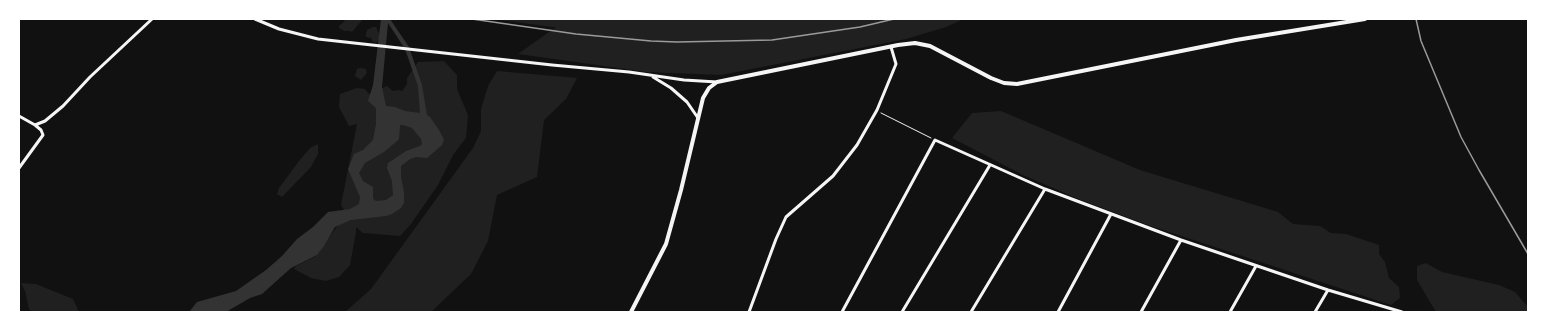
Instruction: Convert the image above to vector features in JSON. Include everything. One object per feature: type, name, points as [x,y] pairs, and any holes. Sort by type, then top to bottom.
[{"type":"street","points":[[35,125],[45,121],[63,106],[96,72],[152,19]]},
{"type":"street","points":[[255,19],[279,29],[318,39],[716,82],[915,43],[930,46],[1004,83],[1017,84],[1236,40],[1365,19]]},
{"type":"street","points":[[748,312],[776,239],[786,218],[833,176],[857,145],[877,110],[896,64],[891,47]]},
{"type":"street","points":[[651,76],[671,88],[687,102],[698,118]]},
{"type":"street","points":[[631,312],[666,244],[705,93],[716,82]]},
{"type":"street","points":[[19,116],[35,125],[41,130],[43,135],[19,168]]},
{"type":"street","points":[[842,312],[935,140],[1044,189],[1181,240],[1328,290],[1402,312]]},
{"type":"street","points":[[902,312],[990,165]]},
{"type":"street","points":[[971,312],[1044,189]]},
{"type":"street","points":[[1058,312],[1112,214]]},
{"type":"street","points":[[1141,312],[1181,240]]},
{"type":"street","points":[[1230,312],[1256,266]]},
{"type":"street","points":[[1315,312],[1328,290]]},
{"type":"path","points":[[877,110],[935,140]]},
{"type":"shaded area","points":[[343,19],[363,19],[352,32],[344,31],[339,28],[339,26],[345,21]]},
{"type":"shaded area","points":[[381,19],[390,19],[409,47],[422,85],[427,115],[439,130],[444,140],[442,145],[427,158],[416,157],[410,159],[401,166],[404,203],[401,208],[386,216],[351,220],[335,227],[317,255],[291,268],[262,294],[250,298],[226,312],[189,312],[197,302],[236,291],[266,270],[282,256],[297,239],[313,227],[328,212],[350,209],[359,204],[360,197],[348,169],[354,154],[363,150],[373,140],[376,124],[376,108],[368,101],[373,85]],"holes":[[[388,23],[405,49],[418,86],[420,113],[386,106],[382,87]],[[400,125],[412,128],[421,139],[422,144],[406,151],[388,163],[387,168],[392,181],[393,195],[386,200],[377,201],[373,198],[373,187],[363,181],[359,173],[365,163],[384,152],[399,139]]]},
{"type":"shaded area","points":[[493,19],[964,19],[946,27],[906,39],[721,75],[647,72],[518,54],[556,27]]},
{"type":"shaded area","points":[[376,27],[380,36],[380,40],[376,43],[372,41],[371,38],[366,37],[367,30]]},
{"type":"shaded area","points":[[444,61],[457,75],[457,89],[468,115],[466,138],[453,155],[438,185],[411,224],[400,236],[363,233],[356,227],[350,265],[339,277],[326,281],[311,278],[294,269],[296,266],[316,256],[338,225],[351,221],[341,205],[357,124],[349,126],[339,107],[340,94],[357,88],[365,89],[369,94],[387,86],[393,91],[402,91],[407,84],[407,78],[418,62]]},
{"type":"shaded area","points":[[357,69],[366,69],[367,73],[361,80],[355,76]]},
{"type":"shaded area","points":[[497,71],[577,78],[566,99],[544,120],[537,177],[497,195],[488,241],[471,274],[431,312],[345,312],[371,289],[473,148],[481,131],[481,109],[488,86]]},
{"type":"shaded area","points":[[1001,111],[1140,170],[1278,212],[1293,224],[1320,226],[1331,233],[1346,234],[1379,245],[1379,254],[1385,262],[1389,278],[1399,287],[1400,298],[1391,305],[1148,225],[1081,200],[1023,175],[952,138],[972,113]]},
{"type":"shaded area","points":[[318,144],[318,154],[311,167],[282,197],[277,194],[279,188],[299,161],[310,148]]},
{"type":"shaded area","points":[[1426,263],[1442,272],[1499,285],[1515,292],[1528,307],[1528,312],[1436,312],[1417,280],[1417,266]]},
{"type":"shaded area","points":[[21,283],[36,284],[73,299],[79,312],[32,312],[29,309],[25,291]]},
{"type":"railway","points":[[472,19],[576,34],[677,42],[772,40],[860,27],[894,19]]},
{"type":"railway","points":[[1416,19],[1421,41],[1461,137],[1528,254]]}]
